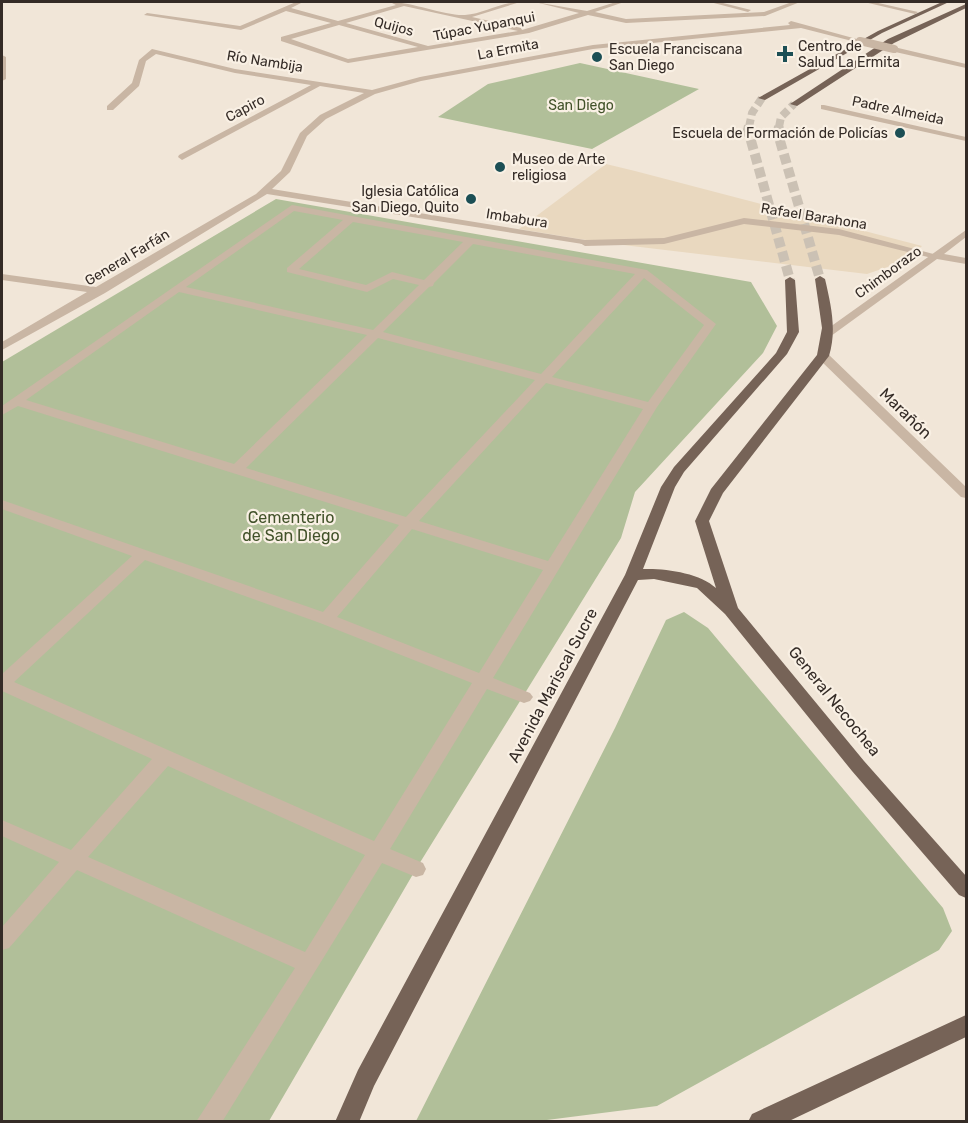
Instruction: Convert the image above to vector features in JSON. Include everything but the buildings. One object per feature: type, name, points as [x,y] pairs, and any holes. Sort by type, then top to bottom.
[{"type":"main road","points":[[762,98],[880,32],[946,2]]},
{"type":"main road","points":[[794,104],[891,41],[966,6]]},
{"type":"main road","points":[[820,279],[827,334],[827,346],[823,356]]},
{"type":"main road","name":"Avenida Mariscal Sucre","points":[[347,1122],[366,1078],[633,575],[668,487],[679,470],[794,332],[790,280]]},
{"type":"main road","name":"General Necochea","points":[[823,356],[716,492],[702,521],[731,610],[858,766],[966,889]]},
{"type":"main road","points":[[633,575],[654,574],[702,584],[731,610]]},
{"type":"main road","points":[[760,1122],[966,1026]]},
{"type":"street","points":[[147,15],[241,28],[300,2]]},
{"type":"street","points":[[393,2],[529,32]]},
{"type":"street","points":[[339,23],[413,2]]},
{"type":"street","points":[[463,18],[517,2]]},
{"type":"street","points":[[538,2],[626,21],[765,14],[797,2]]},
{"type":"street","name":"Túpac Yupanqui","points":[[339,23],[284,39],[348,61],[529,32],[621,2]]},
{"type":"street","points":[[713,2],[765,14],[799,26],[966,66]]},
{"type":"street","points":[[867,2],[915,12]]},
{"type":"street","name":"Quijos","points":[[283,8],[429,48]]},
{"type":"street","name":"La Ermita","points":[[267,191],[285,172],[303,135],[323,117],[372,92],[420,79],[593,47],[799,26]]},
{"type":"street","name":"Río Nambija","points":[[110,108],[136,84],[143,60],[155,51],[235,71],[372,92]]},
{"type":"street","points":[[2,57],[2,79]]},
{"type":"street","name":"Capiro","points":[[182,157],[320,83]]},
{"type":"street","name":"Padre Almeida","points":[[824,107],[966,139]]},
{"type":"street","name":"Imbabura","points":[[267,191],[585,243]]},
{"type":"street","name":"General Farfán","points":[[2,347],[101,291],[267,191]]},
{"type":"street","points":[[2,411],[292,208],[643,272],[710,324],[651,407],[550,567],[309,964],[208,1122]]},
{"type":"street","points":[[351,219],[291,270],[367,289],[392,275],[429,284]]},
{"type":"street","name":"Rafael Barahona","points":[[585,243],[664,241],[744,221],[839,232],[936,256],[966,261]]},
{"type":"street","name":"Chimborazo","points":[[827,334],[966,233]]},
{"type":"street","points":[[236,470],[429,284],[471,240]]},
{"type":"street","points":[[326,619],[409,523],[643,272]]},
{"type":"street","points":[[2,277],[101,291]]},
{"type":"street","points":[[177,288],[376,334],[542,380],[651,407]]},
{"type":"street","name":"Marañón","points":[[823,356],[966,494]]},
{"type":"street","points":[[15,401],[550,567]]},
{"type":"street","points":[[2,504],[326,619],[524,697]]},
{"type":"street","points":[[143,554],[2,684],[416,868]]},
{"type":"street","points":[[2,941],[165,757]]},
{"type":"street","points":[[2,828],[309,964]]},
{"type":"green space","name":"San Diego","points":[[580,63],[699,89],[592,149],[438,117],[488,84]]},
{"type":"green space","name":"Cementerio de San Diego","points":[[276,199],[751,282],[777,326],[763,353],[635,492],[621,538],[416,869],[269,1121],[2,1121],[2,362]]},
{"type":"green space","points":[[684,612],[708,628],[943,908],[952,931],[939,950],[657,1106],[539,1121],[416,1121],[615,728],[666,620]]},
{"type":"shaded area","points":[[606,164],[922,246],[905,261],[867,274],[598,242],[519,229]]},
{"type":"tunnel","points":[[749,127],[752,113],[762,98]]},
{"type":"tunnel","points":[[779,127],[781,117],[794,104]]},
{"type":"tunnel","points":[[749,126],[748,130],[790,280]]},
{"type":"tunnel","points":[[779,126],[778,134],[820,279]]},
{"type":"place","name":"Centro de Salud La Ermita","points":[[785,54]]},
{"type":"place","name":"Escuela Franciscana San Diego","points":[[597,57]]},
{"type":"place","name":"Escuela de Formación de Policías","points":[[900,133]]},
{"type":"place","name":"Museo de Arte religiosa","points":[[500,167]]},
{"type":"place","name":"Iglesia Católica San Diego, Quito","points":[[471,199]]}]
